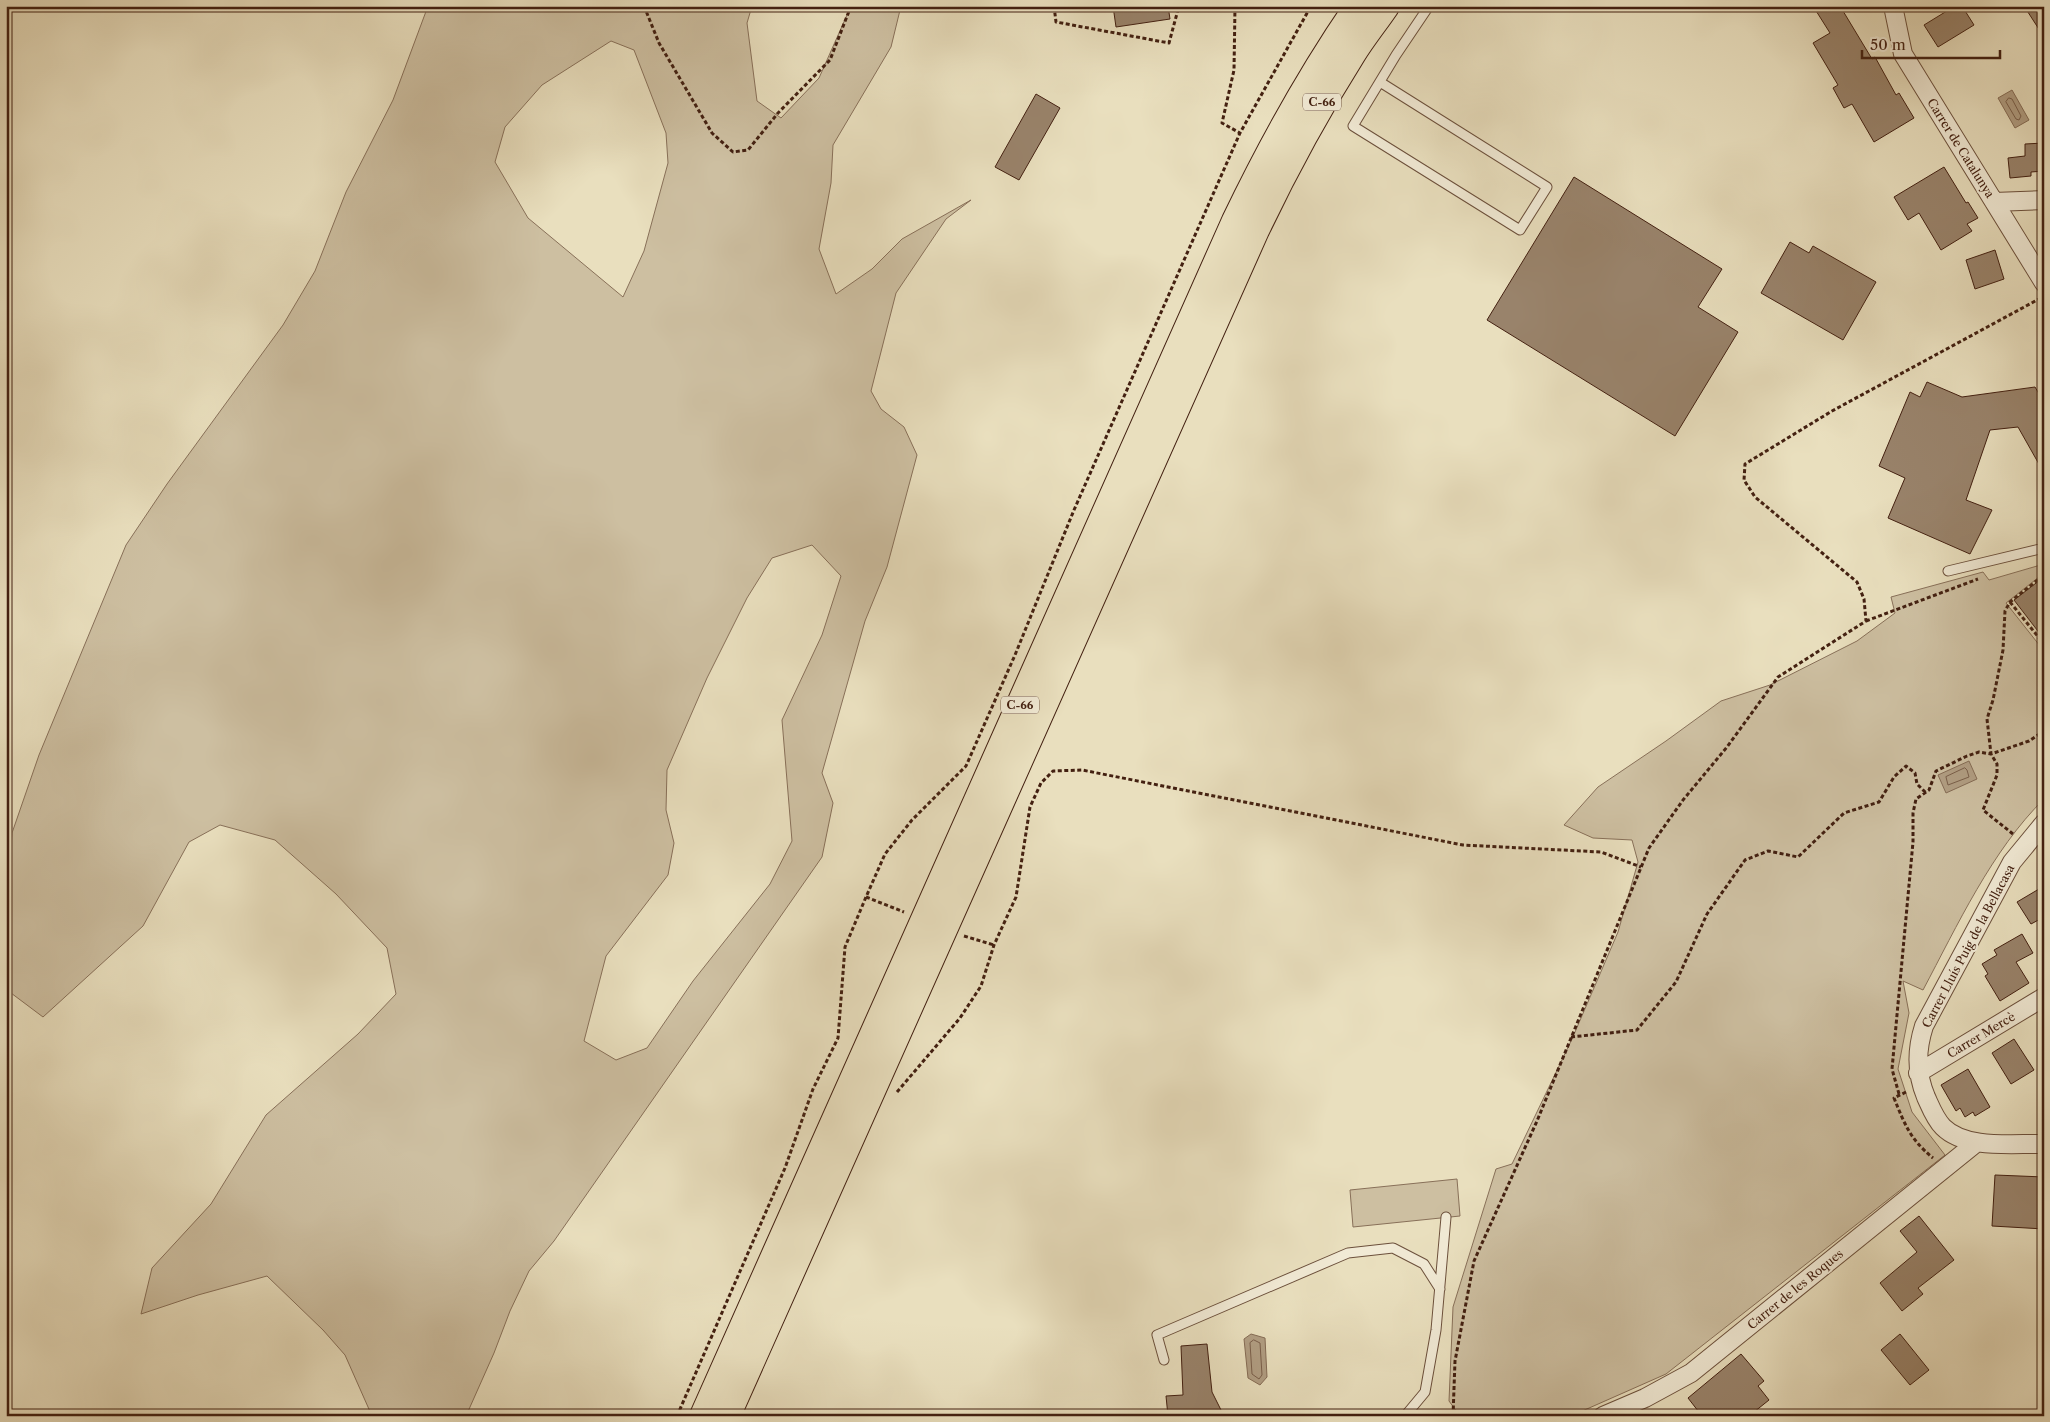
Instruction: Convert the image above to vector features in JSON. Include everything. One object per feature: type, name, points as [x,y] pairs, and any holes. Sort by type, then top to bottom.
[{"type":"highway","name":"C-66","points":[[704,1416],[1236,221],[1269,153],[1331,47],[1378,9]]},
{"type":"highway","name":"C-66","points":[[726,1416],[1254,230],[1287,163],[1378,9]]},
{"type":"street","name":"Carrer de Catalunya","points":[[1893,6],[1903,54],[2044,283]]},
{"type":"street","points":[[1994,202],[2044,200]]},
{"type":"street","name":"Carrer Lluís Puig de la Bellacasa","points":[[2044,823],[2012,862],[1924,1026],[1917,1056],[1920,1080],[1935,1117],[1944,1128],[1955,1136],[1976,1143],[2044,1144]]},
{"type":"street","name":"Carrer Mercè","points":[[1920,1080],[2044,997]]},
{"type":"street","name":"Carrer de les Roques","points":[[1603,1416],[1645,1398],[1691,1373],[1976,1143]]},
{"type":"lane","points":[[1380,82],[1548,187],[1520,230],[1354,126],[1380,82],[1429,6]]},
{"type":"lane","points":[[1948,571],[2044,548]]},
{"type":"lane","points":[[1405,1416],[1425,1392],[1436,1330],[1446,1218]]},
{"type":"lane","points":[[1164,1360],[1157,1335],[1348,1254],[1393,1248],[1424,1264],[1440,1289]]},
{"type":"path","points":[[644,6],[659,43],[712,133],[734,152],[748,150],[778,112],[830,60],[851,6]]},
{"type":"path","points":[[1054,6],[1056,22],[1169,43],[1179,6]]},
{"type":"path","points":[[1235,6],[1234,70],[1222,123],[1240,133]]},
{"type":"path","points":[[677,1416],[785,1168],[813,1089],[838,1038],[845,947],[885,854],[912,820],[966,766],[1015,656],[1074,510],[1240,133],[1311,6]]},
{"type":"path","points":[[1866,621],[1864,599],[1857,582],[1755,497],[1744,480],[1745,464],[1832,411],[2044,295]]},
{"type":"path","points":[[2026,844],[1982,810],[1997,775],[1997,764],[1991,754],[1987,719],[1993,700],[2003,650],[2005,611],[2010,602],[2044,575]]},
{"type":"path","points":[[1453,1416],[1455,1360],[1474,1261],[1537,1121],[1649,848],[1683,800],[1778,678],[1866,621],[1986,576]]},
{"type":"path","points":[[2010,602],[2044,644]]},
{"type":"path","points":[[1899,1094],[1892,1069],[1912,851],[1913,813],[1916,799],[1929,790],[1936,771],[1979,752],[1991,754],[2029,741],[2044,731]]},
{"type":"path","points":[[1571,1037],[1637,1030],[1676,982],[1707,914],[1745,860],[1768,850],[1798,856],[1844,813],[1879,802],[1894,777],[1906,766],[1915,773],[1917,784],[1926,793]]},
{"type":"path","points":[[893,1097],[960,1018],[981,986],[994,945],[1016,897],[1030,807],[1041,783],[1053,771],[1082,770],[1463,845],[1601,852],[1642,867]]},
{"type":"path","points":[[866,897],[912,914]]},
{"type":"path","points":[[959,934],[994,945]]},
{"type":"path","points":[[1920,1080],[1894,1098],[1908,1132],[1921,1148],[1945,1168]]},
{"type":"shaded area","points":[[428,6],[642,6],[643,8],[645,6],[752,6],[747,23],[757,101],[781,118],[819,78],[851,6],[901,6],[891,47],[833,145],[831,183],[819,249],[836,294],[872,269],[902,239],[971,200],[946,219],[896,293],[871,391],[881,409],[904,427],[917,455],[887,567],[865,621],[822,773],[833,803],[822,857],[554,1241],[529,1271],[466,1416],[372,1416],[345,1355],[323,1330],[267,1276],[198,1295],[141,1314],[152,1268],[211,1204],[266,1115],[358,1034],[396,994],[387,948],[336,894],[275,840],[220,825],[189,842],[143,926],[43,1017],[7,990],[6,918],[12,833],[39,755],[126,545],[167,484],[283,325],[315,271],[346,192],[393,100]],"holes":[[[611,41],[634,50],[666,133],[668,163],[644,251],[623,297],[528,218],[495,162],[505,127],[542,85]],[[812,545],[841,576],[822,635],[782,720],[792,841],[770,884],[693,981],[647,1048],[616,1060],[584,1041],[606,956],[668,875],[674,843],[666,810],[667,770],[707,678],[747,598],[772,558]]]},
{"type":"shaded area","points":[[2044,564],[2044,573],[2006,603],[2044,651],[2044,799],[2025,819],[1992,865],[1923,990],[1903,981],[1909,1013],[1898,1069],[1912,1112],[1945,1155],[1666,1374],[1571,1416],[1460,1416],[1449,1401],[1453,1307],[1496,1169],[1512,1164],[1572,1039],[1618,932],[1638,862],[1632,840],[1593,838],[1564,825],[1598,787],[1721,701],[1770,685],[1857,641],[1895,613],[1891,597],[1983,572],[1989,580]]},
{"type":"shaded area","points":[[1457,1179],[1460,1216],[1353,1227],[1350,1190]]},
{"type":"water","points":[[2012,90],[2029,120],[2015,128],[1998,98]]},
{"type":"water","points":[[1969,761],[1977,779],[1946,793],[1938,775]]},
{"type":"water","points":[[1251,1334],[1265,1338],[1267,1377],[1260,1385],[1248,1378],[1244,1339]]},
{"type":"building","points":[[1113,6],[1168,6],[1170,19],[1116,27]]},
{"type":"building","points":[[1813,6],[1840,6],[1872,59],[1875,57],[1896,95],[1899,93],[1914,118],[1874,142],[1852,104],[1844,108],[1833,88],[1838,85],[1813,43],[1830,33]]},
{"type":"building","points":[[1955,6],[1962,6],[1974,25],[1938,47],[1924,25]]},
{"type":"building","points":[[2024,6],[2044,6],[2044,37]]},
{"type":"building","points":[[1036,94],[1060,108],[1019,180],[995,167]]},
{"type":"building","points":[[2044,143],[2044,171],[2031,172],[2031,176],[2010,178],[2008,158],[2025,156],[2025,144]]},
{"type":"building","points":[[1944,167],[1966,203],[1968,202],[1978,218],[1967,224],[1972,231],[1941,250],[1919,213],[1908,220],[1894,197]]},
{"type":"building","points":[[1574,177],[1722,269],[1698,307],[1738,332],[1675,436],[1487,320]]},
{"type":"building","points":[[1790,242],[1809,253],[1813,246],[1876,282],[1843,340],[1761,293]]},
{"type":"building","points":[[1995,250],[2004,279],[1975,289],[1966,260]]},
{"type":"building","points":[[1927,382],[1962,397],[2035,387],[2044,402],[2044,473],[2018,427],[1990,430],[1966,500],[1992,510],[1970,554],[1888,518],[1905,478],[1879,466],[1910,392],[1920,397]]},
{"type":"building","points":[[2044,577],[2044,639],[2014,600]]},
{"type":"building","points":[[2039,889],[2044,897],[2044,917],[2031,924],[2017,902]]},
{"type":"building","points":[[2022,934],[2033,953],[2016,962],[2029,983],[2000,1001],[1985,976],[1988,974],[1982,964],[1997,955],[1994,950]]},
{"type":"building","points":[[2014,1039],[2034,1070],[2011,1084],[1992,1053]]},
{"type":"building","points":[[1968,1069],[1990,1107],[1975,1116],[1973,1112],[1965,1117],[1960,1108],[1956,1111],[1941,1085]]},
{"type":"building","points":[[1995,1175],[2044,1177],[2044,1229],[1992,1226]]},
{"type":"building","points":[[1919,1216],[1954,1260],[1918,1288],[1923,1294],[1902,1311],[1880,1283],[1917,1252],[1900,1231]]},
{"type":"building","points":[[1900,1334],[1929,1370],[1910,1385],[1881,1350]]},
{"type":"building","points":[[1207,1344],[1212,1392],[1224,1416],[1168,1416],[1166,1396],[1183,1395],[1181,1346]]},
{"type":"building","points":[[1741,1354],[1764,1381],[1758,1386],[1769,1400],[1749,1416],[1702,1416],[1688,1398]]}]
